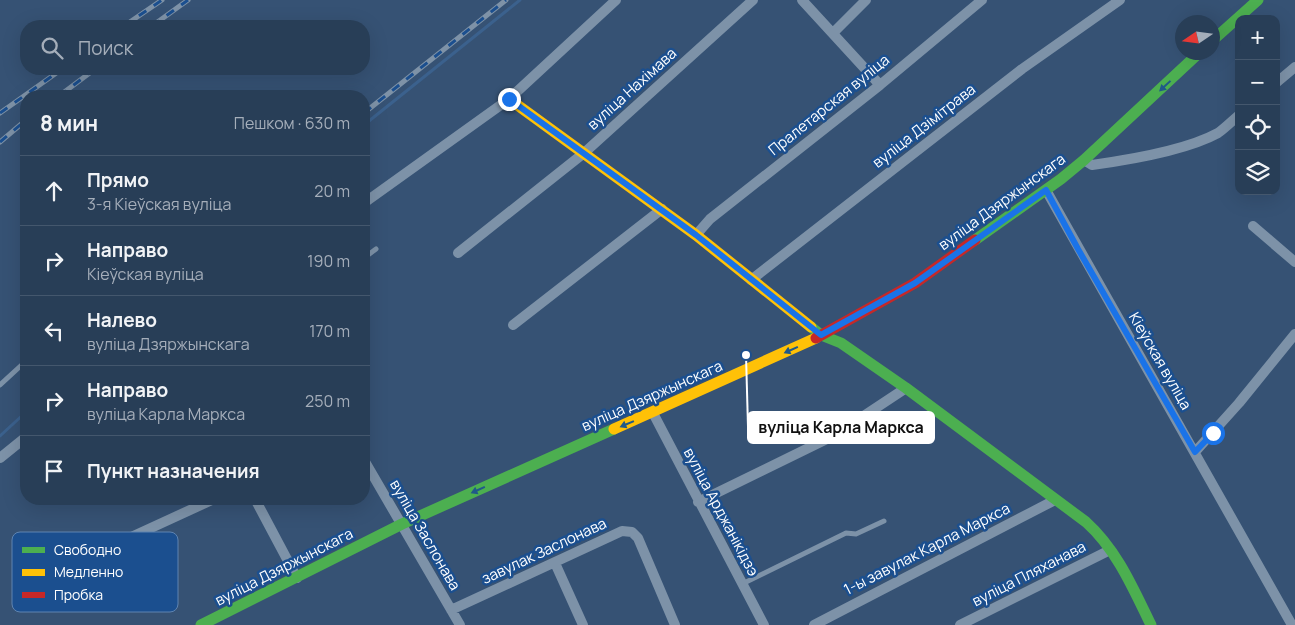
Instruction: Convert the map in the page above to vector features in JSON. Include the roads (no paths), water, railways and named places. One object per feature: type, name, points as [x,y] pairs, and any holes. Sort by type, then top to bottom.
[{"type":"street","points":[[370,199],[509,99],[616,0]]},
{"type":"street","name":"вуліца Нахімава","points":[[458,253],[584,153],[753,0]]},
{"type":"street","points":[[802,0],[880,84]]},
{"type":"street","points":[[833,33],[866,0]]},
{"type":"street","name":"Пралетарская вуліца","points":[[696,235],[710,219],[982,0]]},
{"type":"street","name":"вуліца Дзімітрава","points":[[751,280],[1022,69],[1120,0]]},
{"type":"street","points":[[1220,34],[1258,0]]},
{"type":"street","name":"вуліца Дзяржынскага","points":[[201,625],[402,524],[652,413],[821,335],[915,283],[1046,190],[1084,160],[1191,60]]},
{"type":"street","points":[[1280,80],[1295,67]]},
{"type":"street","points":[[509,99],[696,235],[821,335],[841,343],[906,388],[1076,514],[1096,532],[1110,550],[1151,625]]},
{"type":"street","points":[[1084,160],[1092,165],[1177,148],[1203,140],[1219,132],[1235,118]]},
{"type":"street","name":"Кіеўская вуліца","points":[[1046,190],[1292,625]]},
{"type":"street","points":[[513,325],[662,210]]},
{"type":"street","points":[[1252,226],[1295,262]]},
{"type":"street","points":[[1195,452],[1239,403],[1295,334]]},
{"type":"street","points":[[698,502],[835,435],[906,388]]},
{"type":"street","name":"вуліца Арджанікідзэ","points":[[652,413],[764,625]]},
{"type":"street","points":[[0,458],[20,442]]},
{"type":"street","name":"вуліца Заслонава","points":[[370,470],[460,625]]},
{"type":"street","name":"1-ы завулак Карла Маркса","points":[[814,625],[1055,500]]},
{"type":"street","points":[[142,532],[201,505]]},
{"type":"street","points":[[258,505],[297,578]]},
{"type":"street","name":"завулак Заслонава","points":[[451,610],[622,531],[632,532],[638,538],[675,625]]},
{"type":"street","name":"вуліца Пляханава","points":[[960,625],[1110,550]]},
{"type":"street","points":[[556,563],[583,625]]},
{"type":"lane","points":[[370,254],[376,249]]},
{"type":"lane","points":[[0,385],[20,367]]},
{"type":"lane","points":[[741,584],[846,533],[856,534],[884,520]]},
{"type":"waterway","points":[[370,120],[520,0]]},
{"type":"waterway","points":[[0,436],[20,418]]},
{"type":"railway","points":[[133,20],[162,0]]},
{"type":"railway","points":[[160,20],[188,0]]},
{"type":"railway","points":[[370,108],[506,0]]},
{"type":"railway","points":[[32,90],[54,75]]},
{"type":"railway","points":[[67,90],[87,75]]},
{"type":"railway","points":[[0,113],[20,99]]},
{"type":"railway","points":[[0,142],[20,125]]},
{"type":"place","name":"вуліца Карла Маркса","points":[[746,355]]}]
